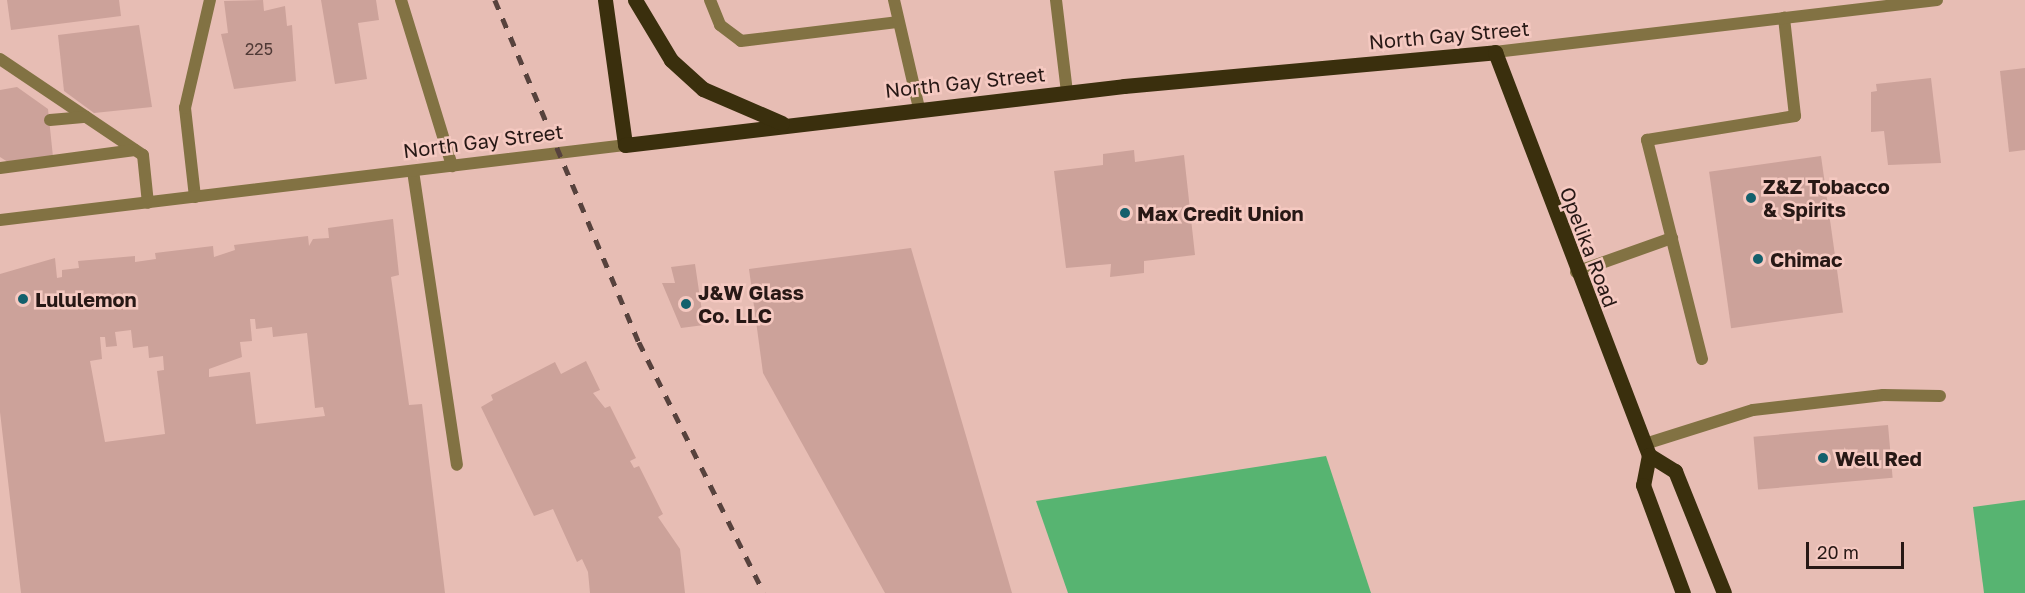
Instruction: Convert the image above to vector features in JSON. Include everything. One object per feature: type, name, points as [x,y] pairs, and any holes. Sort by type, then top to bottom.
[{"type":"main road","points":[[605,0],[625,145]]},
{"type":"main road","points":[[635,0],[671,60],[704,89],[782,123]]},
{"type":"main road","name":"North Gay Street","points":[[625,145],[782,123],[1067,92],[1495,52]]},
{"type":"main road","name":"Opelika Road","points":[[1495,52],[1576,272],[1647,450]]},
{"type":"main road","points":[[1647,450],[1643,485],[1683,593]]},
{"type":"main road","points":[[1647,450],[1675,471],[1724,593]]},
{"type":"street","points":[[195,197],[185,108],[210,0]]},
{"type":"street","points":[[401,0],[452,166]]},
{"type":"street","points":[[710,0],[720,25],[741,41],[897,22]]},
{"type":"street","points":[[894,0],[897,22],[919,108]]},
{"type":"street","points":[[1056,0],[1067,92]]},
{"type":"street","name":"North Gay Street","points":[[1495,52],[1936,0]]},
{"type":"street","points":[[1702,359],[1647,140],[1795,116],[1784,18]]},
{"type":"street","points":[[0,59],[143,155],[148,203]]},
{"type":"street","points":[[50,120],[86,117]]},
{"type":"street","name":"North Gay Street","points":[[0,220],[625,145]]},
{"type":"street","points":[[0,168],[135,150]]},
{"type":"street","points":[[413,171],[457,465]]},
{"type":"street","points":[[1576,272],[1671,238]]},
{"type":"street","points":[[1647,450],[1753,410],[1883,394],[1940,396]]},
{"type":"green space","points":[[1326,456],[1371,593],[1068,593],[1036,501]]},
{"type":"green space","points":[[2025,500],[2025,593],[1984,593],[1973,507]]},
{"type":"building","points":[[7,0],[119,0],[121,16],[11,30]]},
{"type":"building","points":[[263,0],[264,11],[285,6],[287,26],[292,25],[296,81],[234,89],[221,34],[228,33],[224,1]]},
{"type":"building","points":[[321,0],[376,0],[379,20],[358,23],[367,79],[335,84]]},
{"type":"building","points":[[139,25],[152,107],[94,113],[64,91],[58,35]]},
{"type":"building","points":[[2025,68],[2025,150],[2009,152],[2000,71]]},
{"type":"building","points":[[1931,78],[1941,163],[1888,165],[1884,131],[1871,132],[1871,92],[1877,91],[1876,84]]},
{"type":"building","points":[[17,87],[48,109],[53,157],[11,164],[0,157],[0,90]]},
{"type":"building","name":"Max Credit Union","points":[[1134,150],[1135,162],[1184,155],[1195,255],[1144,261],[1144,273],[1110,277],[1111,264],[1066,268],[1054,171],[1103,165],[1103,154]]},
{"type":"building","points":[[1821,156],[1843,312],[1731,328],[1709,172]]},
{"type":"building","points":[[393,219],[399,275],[391,277],[409,405],[422,404],[445,593],[21,593],[0,412],[0,274],[55,258],[57,278],[62,277],[62,270],[79,268],[78,261],[135,256],[135,262],[156,259],[155,253],[213,246],[214,257],[235,250],[234,245],[308,236],[309,246],[313,239],[329,238],[328,228]],"holes":[[[250,319],[255,319],[256,329],[272,327],[273,337],[307,333],[315,408],[323,407],[325,416],[256,424],[250,372],[209,377],[209,369],[242,357],[240,342],[252,341]],[[131,330],[133,348],[148,346],[149,358],[163,356],[164,370],[157,371],[165,434],[105,442],[90,361],[102,359],[100,337],[105,337],[106,347],[117,346],[115,332]]]},
{"type":"building","points":[[911,248],[1012,593],[885,593],[763,373],[749,269]]},
{"type":"building","name":"J&W Glass Co. LLC","points":[[695,264],[704,325],[681,328],[662,283],[675,283],[671,267]]},
{"type":"building","points":[[586,361],[600,390],[593,393],[605,408],[610,406],[636,458],[630,461],[634,468],[639,466],[663,514],[658,517],[680,549],[685,593],[590,593],[588,572],[582,559],[577,562],[553,509],[534,516],[481,407],[493,400],[491,395],[555,362],[561,374]]},
{"type":"building","name":"Well Red","points":[[1888,425],[1893,478],[1758,490],[1754,437]]},
{"type":"railway","points":[[495,0],[639,342],[764,593]]},
{"type":"place","name":"Z&Z Tobacco & Spirits","points":[[1751,198]]},
{"type":"place","name":"Max Credit Union","points":[[1125,213]]},
{"type":"place","name":"Chimac","points":[[1758,259]]},
{"type":"place","name":"Lululemon","points":[[23,299]]},
{"type":"place","name":"J&W Glass Co. LLC","points":[[686,304]]},
{"type":"place","name":"Well Red","points":[[1823,458]]}]
